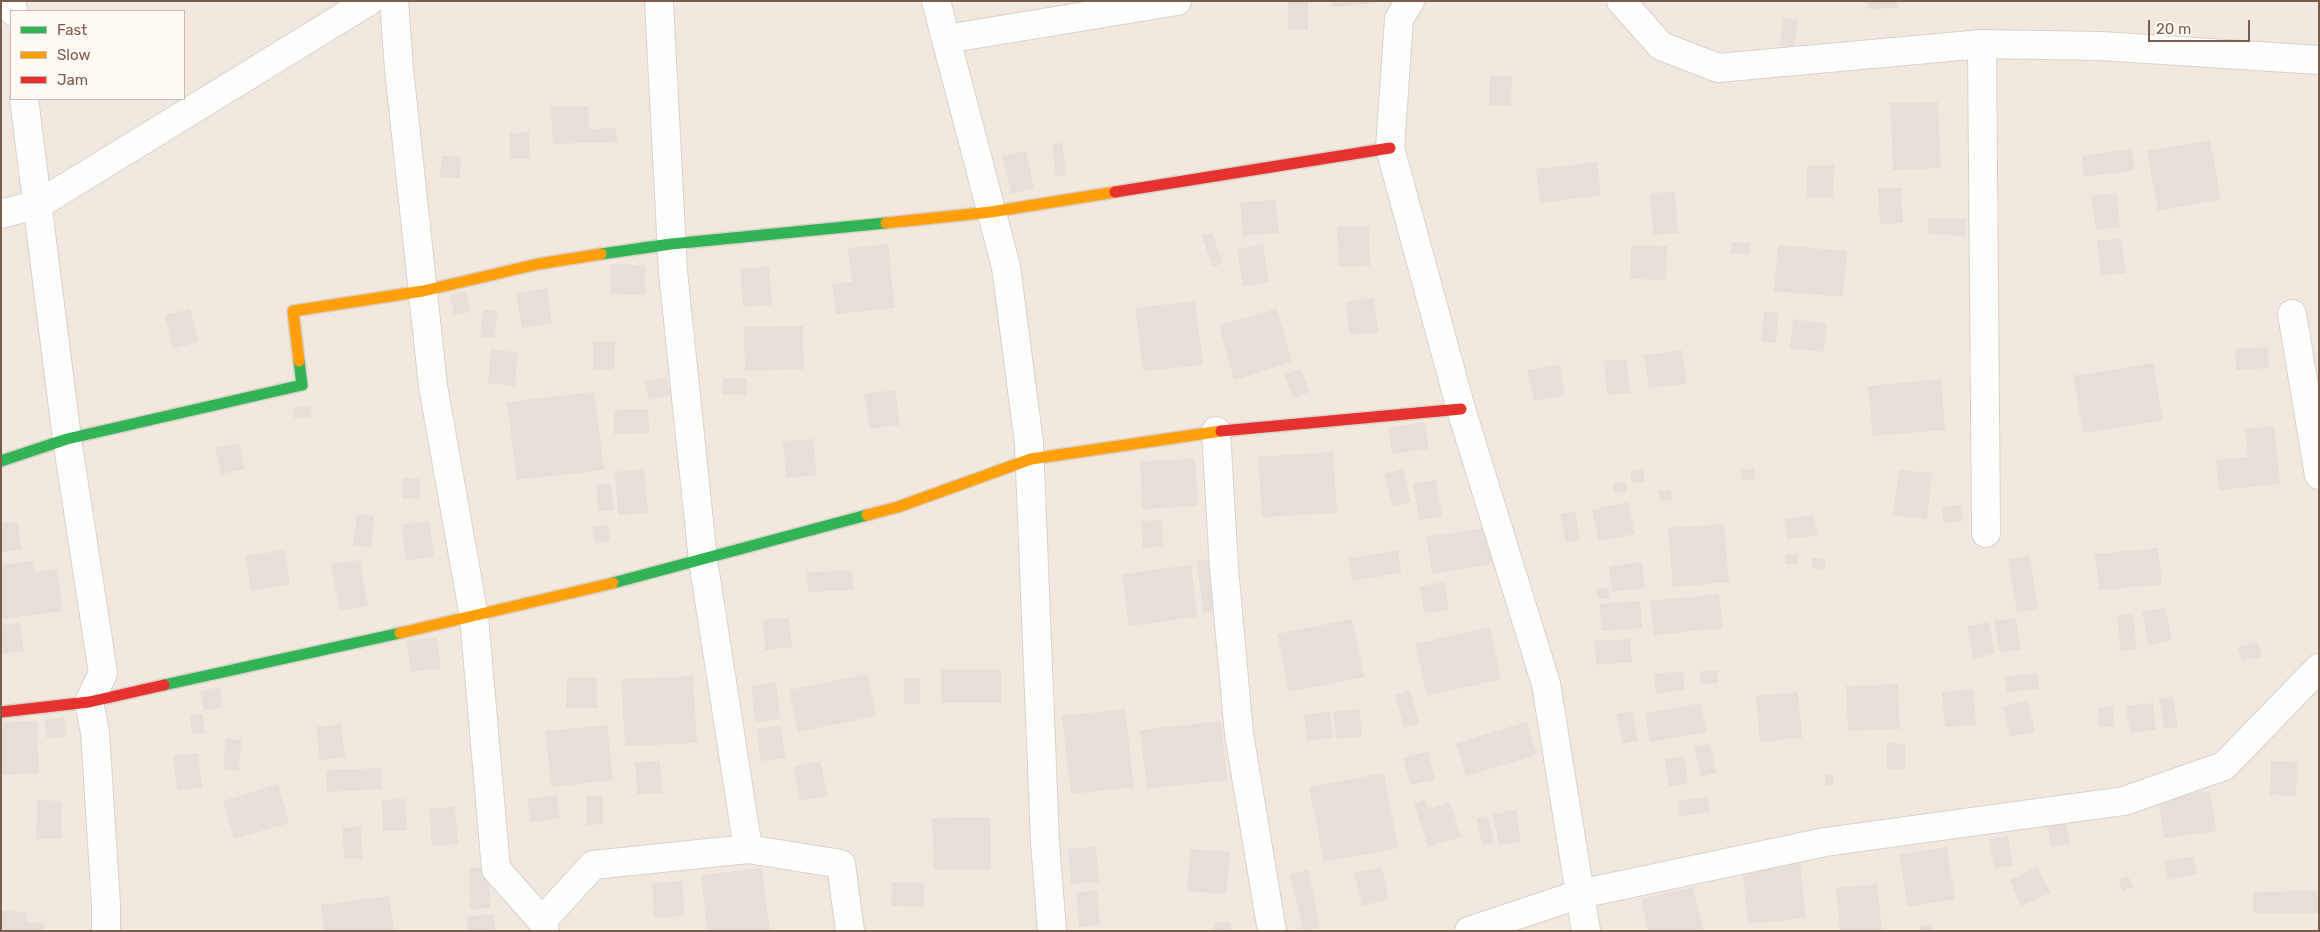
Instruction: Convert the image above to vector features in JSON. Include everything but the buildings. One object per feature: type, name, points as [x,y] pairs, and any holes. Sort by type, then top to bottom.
[{"type":"street","points":[[1,214],[39,204],[369,1]]},
{"type":"street","points":[[394,1],[399,69],[433,386],[474,617],[496,869],[544,926],[593,865],[748,849],[841,864],[850,931]]},
{"type":"street","points":[[659,1],[671,244],[702,560],[748,849]]},
{"type":"street","points":[[936,1],[1006,267],[1031,459],[1045,842],[1052,931]]},
{"type":"street","points":[[946,39],[1177,1]]},
{"type":"street","points":[[1410,1],[1399,19],[1390,148],[1461,409],[1546,684],[1586,931]]},
{"type":"street","points":[[1623,2],[1661,46],[1718,68],[1982,44],[2101,46],[2319,60]]},
{"type":"street","points":[[1982,44],[1986,534]]},
{"type":"street","points":[[24,100],[39,204],[67,439],[103,673],[90,702],[94,732],[106,905],[106,931]]},
{"type":"street","points":[[1,461],[67,439],[302,385],[293,311],[423,291],[538,264],[671,244],[991,212],[1390,148]]},
{"type":"street","points":[[2292,314],[2319,475]]},
{"type":"street","points":[[1,712],[90,702],[474,617],[702,560],[898,507],[1031,459],[1216,431],[1461,409]]},
{"type":"street","points":[[1216,431],[1224,568],[1239,734],[1272,931]]},
{"type":"street","points":[[1469,931],[1580,894],[1825,842],[2124,801],[2224,766],[2317,676]]},
{"type":"shaded area","points":[[1,1],[2319,1],[2319,931],[1,931]]},
{"type":"traffic: fast","points":[[601,254],[671,244],[886,223]]},
{"type":"traffic: fast","points":[[1,461],[67,439],[302,385],[299,361]]},
{"type":"traffic: fast","points":[[613,583],[867,515]]},
{"type":"traffic: fast","points":[[164,685],[400,633]]},
{"type":"traffic: slow","points":[[886,223],[991,212],[1115,192]]},
{"type":"traffic: slow","points":[[299,361],[293,311],[423,291],[538,264],[601,254]]},
{"type":"traffic: slow","points":[[867,515],[898,507],[1031,459],[1221,431]]},
{"type":"traffic: slow","points":[[400,633],[613,583]]},
{"type":"traffic: jam","points":[[1115,192],[1390,148]]},
{"type":"traffic: jam","points":[[1221,431],[1461,409]]},
{"type":"traffic: jam","points":[[1,712],[89,702],[164,685]]}]
